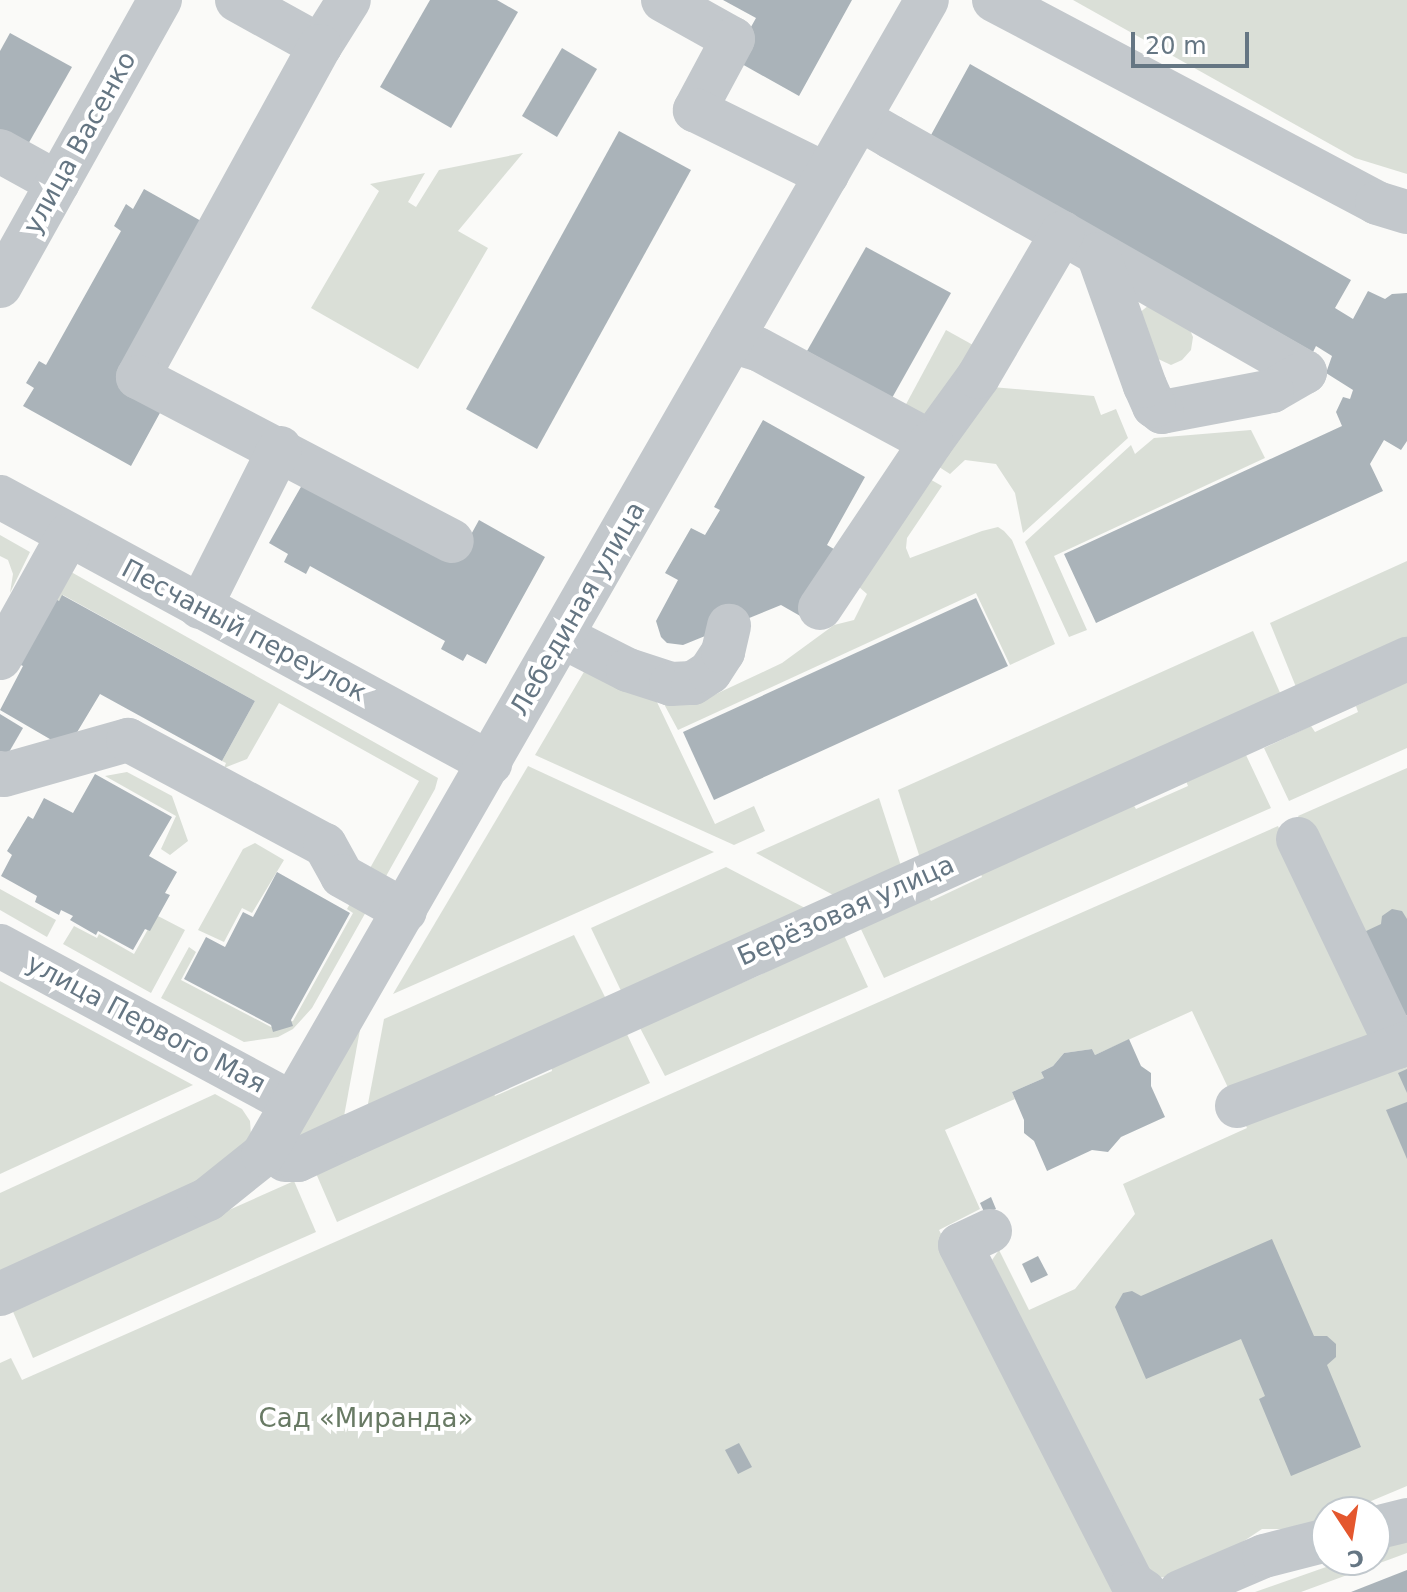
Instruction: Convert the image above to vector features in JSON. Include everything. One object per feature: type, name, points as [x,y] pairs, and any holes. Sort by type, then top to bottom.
[{"type":"street","name":"улица Васенко","points":[[0,286],[160,0]]},
{"type":"street","points":[[237,0],[320,46]]},
{"type":"street","points":[[349,0],[320,46],[138,377],[280,448],[452,541]]},
{"type":"street","points":[[663,0],[733,39],[695,110],[827,175]]},
{"type":"street","name":"Лебединая улица","points":[[0,1294],[208,1199],[263,1155],[927,0]]},
{"type":"street","points":[[994,0],[1377,203],[1407,212]]},
{"type":"street","points":[[860,119],[1080,244],[1305,372],[1272,391],[1162,412],[1154,406],[1080,244]]},
{"type":"street","points":[[0,151],[58,183]]},
{"type":"street","points":[[820,608],[931,442],[1080,244]]},
{"type":"street","points":[[731,341],[758,349],[931,442]]},
{"type":"street","points":[[200,607],[280,448]]},
{"type":"street","name":"Песчаный переулок","points":[[0,497],[490,763]]},
{"type":"street","points":[[0,658],[68,536]]},
{"type":"street","points":[[563,637],[628,670],[671,684],[693,683],[710,672],[723,652],[729,626]]},
{"type":"street","name":"Берёзовая улица","points":[[285,1160],[298,1160],[1407,659]]},
{"type":"street","points":[[0,773],[128,740],[325,845],[342,876],[405,911]]},
{"type":"street","points":[[1237,1106],[1402,1045],[1298,839]]},
{"type":"street","name":"улица Первого Мая","points":[[0,946],[292,1103]]},
{"type":"street","points":[[990,1231],[960,1245],[1133,1584],[1145,1592]]},
{"type":"street","points":[[1180,1592],[1255,1548],[1311,1542]]},
{"type":"green space","points":[[1073,0],[1407,0],[1407,174],[1355,158]]},
{"type":"green space","points":[[523,153],[458,231],[488,248],[418,369],[311,308],[379,191],[370,184],[425,173],[408,202],[416,207],[439,170]]},
{"type":"green space","points":[[1149,305],[1187,323],[1193,337],[1191,350],[1182,360],[1171,365],[1156,358],[1138,314]]},
{"type":"green space","points":[[946,330],[973,345],[934,418],[904,408]]},
{"type":"green space","points":[[992,387],[1094,396],[1101,415],[1116,409],[1128,438],[1023,533],[1015,493],[996,464],[965,460],[950,474],[936,465]]},
{"type":"green space","points":[[1251,430],[1265,458],[1054,556],[1087,630],[1069,637],[1025,542],[1131,445],[1135,454],[1154,438]]},
{"type":"green space","points":[[926,477],[942,486],[907,538],[906,548],[910,558],[998,527],[1012,540],[1055,644],[1010,665],[976,593],[678,730],[664,704],[701,701],[782,663],[834,625],[854,620],[867,594],[850,579]]},
{"type":"green space","points":[[0,535],[30,552],[10,593],[13,574],[8,560],[0,556]]},
{"type":"green space","points":[[1407,561],[1407,638],[1296,687],[1270,623]]},
{"type":"green space","points":[[64,568],[438,778],[435,789],[312,1008],[293,1029],[278,1037],[244,1042],[161,998],[189,947],[196,952],[181,980],[271,1027],[293,1021],[353,913],[347,909],[419,781],[279,703],[247,759],[224,768],[226,763],[222,761],[255,701],[63,595],[59,601],[49,595]]},
{"type":"green space","points":[[1253,631],[1281,695],[920,858],[898,790]]},
{"type":"green space","points":[[588,665],[656,700],[715,824],[754,806],[765,831],[734,845],[535,755]]},
{"type":"green space","points":[[1407,682],[1407,748],[1289,801],[1264,748],[1311,726],[1315,732],[1358,712],[1356,706]]},
{"type":"green space","points":[[1246,755],[1271,808],[884,978],[859,925],[928,896],[931,901],[982,877],[980,872],[1133,804],[1136,809],[1188,786],[1186,781]]},
{"type":"green space","points":[[528,766],[714,852],[393,994]]},
{"type":"green space","points":[[1407,768],[1407,1029],[1398,1021],[1298,816]]},
{"type":"green space","points":[[127,772],[172,796],[188,841],[170,855],[161,849],[176,816],[105,776]]},
{"type":"green space","points":[[879,798],[901,866],[835,896],[756,853]]},
{"type":"green space","name":"Сад «Миранда»","points":[[1278,826],[1382,1044],[1407,1057],[1407,1486],[1383,1496],[1311,1496],[1311,1526],[1262,1529],[1229,1551],[1165,1577],[1148,1579],[992,1260],[999,1250],[1029,1310],[1075,1289],[1135,1214],[1123,1184],[1247,1128],[1192,1011],[1095,1055],[1092,1049],[1064,1053],[1053,1066],[1041,1072],[1044,1078],[1012,1092],[1015,1099],[945,1130],[980,1209],[939,1230],[1127,1592],[0,1592],[0,1363],[11,1358],[22,1380]]},
{"type":"green space","points":[[255,843],[284,860],[252,913],[242,908],[224,942],[198,930],[243,849]]},
{"type":"green space","points":[[726,867],[809,910],[623,995],[591,928]]},
{"type":"green space","points":[[0,889],[56,920],[47,937],[0,910]]},
{"type":"green space","points":[[156,915],[185,930],[151,993],[63,944],[74,926],[97,938],[99,934],[134,954]]},
{"type":"green space","points":[[843,933],[868,987],[665,1076],[639,1026],[758,976]]},
{"type":"green space","points":[[574,935],[607,1001],[367,1109],[384,1019]]},
{"type":"green space","points":[[0,981],[193,1085],[0,1174]]},
{"type":"green space","points":[[360,1030],[344,1116],[295,1139],[354,1034]]},
{"type":"green space","points":[[626,1032],[650,1083],[337,1222],[315,1171],[493,1092],[495,1096],[552,1071],[551,1065]]},
{"type":"green space","points":[[215,1094],[242,1109],[250,1121],[251,1135],[232,1165],[0,1274],[0,1193]]},
{"type":"green space","points":[[294,1181],[316,1232],[33,1358],[11,1307]]},
{"type":"green space","points":[[1407,1538],[1407,1553],[1391,1559],[1391,1544]]},
{"type":"green space","points":[[1311,1572],[1311,1576],[1344,1576],[1301,1592],[1255,1592]]},
{"type":"building","points":[[430,0],[497,0],[518,12],[451,128],[380,87]]},
{"type":"building","points":[[723,0],[852,0],[799,96],[733,59],[756,18]]},
{"type":"building","points":[[10,33],[72,67],[27,146],[0,131],[0,51]]},
{"type":"building","points":[[562,48],[597,69],[557,137],[522,116]]},
{"type":"building","points":[[970,64],[1351,280],[1335,308],[1353,319],[1368,291],[1385,299],[1392,294],[1407,293],[1407,441],[1401,450],[1384,440],[1370,464],[1383,491],[1096,623],[1064,554],[1342,426],[1336,412],[1343,397],[1350,399],[1353,390],[1326,373],[1332,356],[1316,346],[1313,352],[931,135]]},
{"type":"building","points":[[619,131],[691,170],[537,449],[466,409]]},
{"type":"building","points":[[144,189],[210,226],[126,378],[167,400],[131,466],[23,406],[34,388],[26,383],[39,361],[46,365],[121,231],[114,226],[126,204],[133,209]]},
{"type":"building","points":[[866,247],[951,293],[892,398],[807,351]]},
{"type":"building","points":[[763,420],[865,477],[827,545],[839,552],[802,617],[781,605],[683,645],[667,643],[661,637],[656,621],[678,580],[665,573],[691,528],[705,535],[720,510],[714,507]]},
{"type":"building","points":[[306,478],[456,562],[479,520],[545,557],[486,664],[467,654],[463,661],[441,649],[445,641],[310,566],[306,574],[284,562],[288,554],[269,543]]},
{"type":"building","points":[[49,595],[59,601],[62,595],[255,701],[222,761],[100,694],[67,749],[0,710],[23,666],[12,661]]},
{"type":"building","points":[[976,598],[1008,666],[714,800],[683,732]]},
{"type":"building","points":[[0,714],[23,728],[5,759],[0,756]]},
{"type":"building","points":[[95,774],[172,817],[149,856],[177,872],[165,893],[170,895],[150,931],[145,929],[133,950],[98,931],[96,935],[70,920],[73,916],[61,910],[59,915],[35,902],[37,896],[1,876],[12,855],[7,851],[28,816],[33,819],[44,798],[73,813]]},
{"type":"building","points":[[277,872],[350,913],[291,1020],[293,1026],[273,1032],[271,1025],[184,979],[206,937],[225,947],[243,912],[253,917]]},
{"type":"building","points":[[1392,909],[1402,911],[1407,919],[1407,1015],[1403,1017],[1364,932],[1381,924],[1382,916]]},
{"type":"building","points":[[1129,1039],[1141,1066],[1151,1073],[1151,1086],[1165,1117],[1121,1137],[1108,1152],[1092,1150],[1047,1171],[1034,1141],[1024,1133],[1024,1120],[1012,1092],[1044,1078],[1041,1072],[1053,1066],[1064,1053],[1092,1049],[1095,1055]]},
{"type":"building","points":[[1407,1069],[1407,1093],[1398,1073]]},
{"type":"building","points":[[1407,1102],[1407,1159],[1386,1110]]},
{"type":"building","points":[[991,1197],[996,1209],[985,1214],[980,1203]]},
{"type":"building","points":[[1272,1239],[1314,1336],[1327,1336],[1336,1344],[1336,1357],[1327,1365],[1361,1447],[1291,1476],[1259,1399],[1265,1396],[1241,1339],[1146,1379],[1115,1307],[1123,1293],[1132,1291],[1141,1296]]},
{"type":"building","points":[[1038,1256],[1048,1275],[1031,1283],[1022,1264]]},
{"type":"building","points":[[739,1443],[752,1467],[738,1474],[725,1450]]},
{"type":"building","points":[[1407,1570],[1407,1592],[1351,1592]]}]
